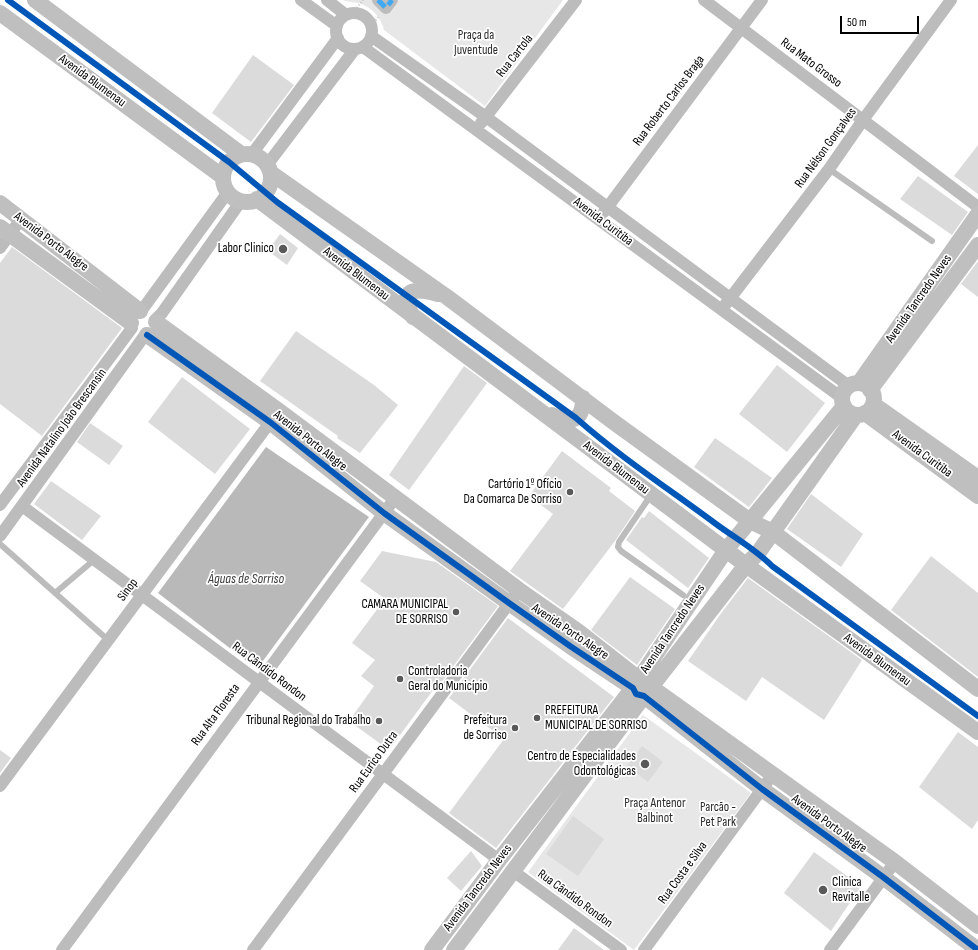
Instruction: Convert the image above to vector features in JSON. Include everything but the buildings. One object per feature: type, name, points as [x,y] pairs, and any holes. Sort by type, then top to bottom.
[{"type":"street","points":[[35,0],[247,154],[263,160],[269,169],[447,297],[615,423],[750,521],[772,532],[978,689]]},
{"type":"street","points":[[301,0],[337,32],[342,45],[359,48]]},
{"type":"street","points":[[327,0],[349,14],[362,15],[368,20],[371,26],[371,36],[359,48],[269,169],[268,189],[238,192],[225,170],[229,162],[247,154],[337,32],[341,19],[349,14]]},
{"type":"street","points":[[378,0],[386,8],[392,0]]},
{"type":"street","name":"Rua Cartola","points":[[477,129],[576,0]]},
{"type":"street","name":"Rua Mato Grosso","points":[[704,0],[978,207]]},
{"type":"street","name":"Rua Roberto Carlos Braga","points":[[599,219],[762,0]]},
{"type":"street","name":"Rua Nélson Gonçalves","points":[[721,311],[829,169],[951,0]]},
{"type":"street","name":"Avenida Blumenau","points":[[0,13],[238,192],[414,317],[746,565],[978,732]]},
{"type":"street","name":"Avenida Curitiba","points":[[371,36],[486,117],[730,299],[978,496]]},
{"type":"street","name":"Avenida Curitiba","points":[[359,48],[477,129],[721,311],[978,478]]},
{"type":"street","name":"Avenida Natalino João Brescansin","points":[[0,536],[22,506],[143,323],[238,192]]},
{"type":"street","name":"Avenida Natalino João Brescansin","points":[[2,497],[143,323],[162,313],[238,192]]},
{"type":"street","name":"Avenida Porto Alegre","points":[[0,203],[21,219],[143,323]]},
{"type":"street","name":"Avenida Tancredo Neves","points":[[432,950],[499,860],[642,687],[746,565],[758,553],[978,214]]},
{"type":"street","points":[[0,248],[5,231],[21,219]]},
{"type":"street","name":"Avenida Porto Alegre","points":[[5,231],[143,323],[167,329],[274,417],[384,513],[570,646],[642,687],[772,774],[895,862],[978,926]]},
{"type":"street","name":"Avenida Tancredo Neves","points":[[454,950],[513,871],[642,687],[726,550],[857,400],[978,245]]},
{"type":"street","points":[[414,317],[406,304],[407,297],[411,293],[421,289],[447,297]]},
{"type":"street","points":[[541,411],[559,419],[572,420],[582,411],[583,398]]},
{"type":"street","name":"Avenida Porto Alegre","points":[[274,417],[395,498],[541,601],[762,789],[883,877],[978,950]]},
{"type":"street","name":"Sinop","points":[[0,786],[274,417]]},
{"type":"street","name":"Rua Alta Floresta","points":[[62,950],[395,498]]},
{"type":"street","name":"Rua Cândido Rondon","points":[[22,506],[499,860]]},
{"type":"street","name":"Rua Eurico Dutra","points":[[253,950],[521,586]]},
{"type":"street","points":[[570,646],[579,632]]},
{"type":"street","name":"Rua Costa e Silva","points":[[644,950],[772,774]]},
{"type":"street","points":[[830,950],[895,862]]},
{"type":"street","name":"Rua Cândido Rondon","points":[[513,871],[621,950]]},
{"type":"lane","points":[[829,169],[932,241]]},
{"type":"lane","points":[[651,495],[619,542],[618,547],[621,551],[683,595]]},
{"type":"lane","points":[[0,544],[108,640]]},
{"type":"lane","points":[[55,592],[94,560]]},
{"type":"path","points":[[349,14],[363,0]]},
{"type":"green space","name":"Praça da Juventude","points":[[343,0],[563,0],[485,106],[384,30],[381,21],[372,10],[359,3]]},
{"type":"green space","name":"Praça Antenor Balbinot","points":[[643,715],[751,793],[634,950],[528,872]]},
{"type":"water","name":"Águas de Sorriso","points":[[266,447],[369,517],[257,669],[158,593]]},
{"type":"marked path","points":[[378,0],[386,8],[392,0]]},
{"type":"cycle path","points":[[8,0],[229,162],[277,202],[576,418],[627,459],[752,549],[772,566],[978,716]]},
{"type":"cycle path","points":[[147,335],[270,422],[384,513],[570,646],[633,688],[636,694],[644,696],[762,789],[883,877],[978,950]]},
{"type":"place","name":"Labor Clinico","points":[[283,249]]},
{"type":"place","name":"Cartório 1º Ofício Da Comarca De Sorriso","points":[[570,492]]},
{"type":"place","name":"CAMARA MUNICIPAL DE SORRISO","points":[[456,612]]},
{"type":"place","name":"Controladoria Geral do Município","points":[[400,679]]},
{"type":"place","name":"PREFEITURA MUNICIPAL DE SORRISO","points":[[537,718]]},
{"type":"place","name":"Tribunal Regional do Trabalho","points":[[379,721]]},
{"type":"place","name":"Prefeitura de Sorriso","points":[[515,728]]},
{"type":"place","name":"Centro de Especialidades Odontológicas","points":[[645,764]]},
{"type":"place","name":"Clinica Revitalle","points":[[823,890]]},
{"type":"park label","name":"Parcão - Pet Park","points":[[718,816]]}]
